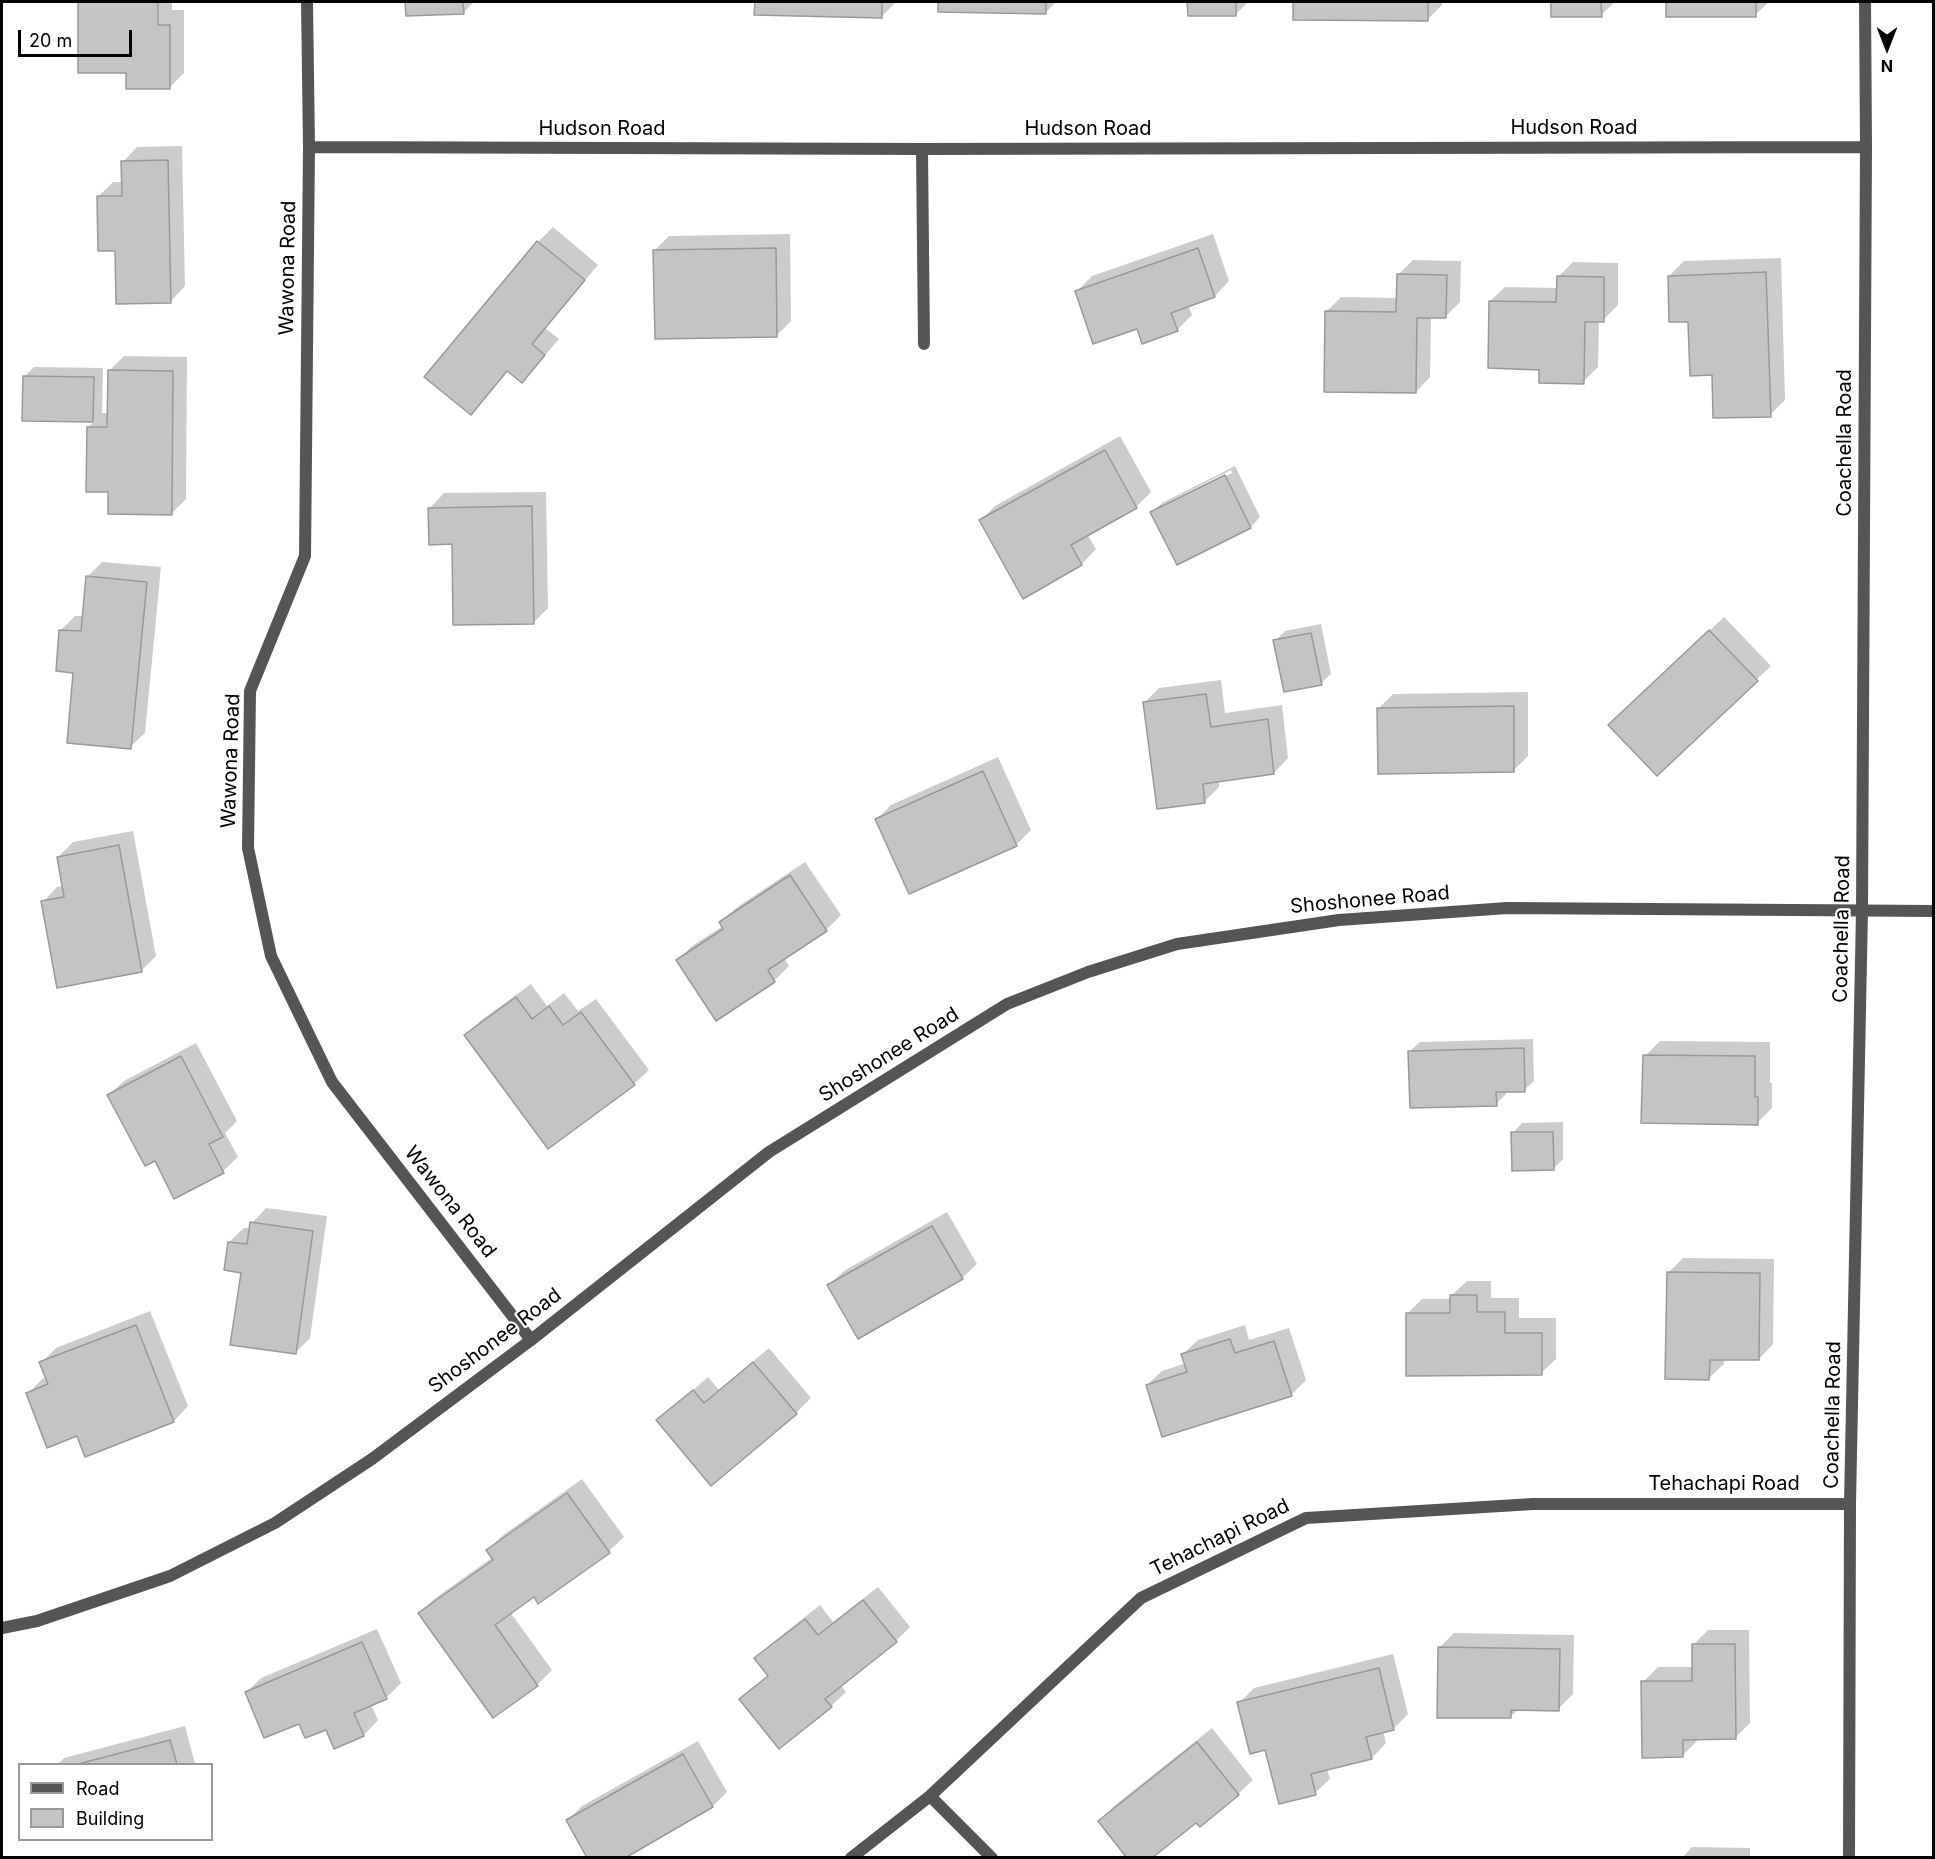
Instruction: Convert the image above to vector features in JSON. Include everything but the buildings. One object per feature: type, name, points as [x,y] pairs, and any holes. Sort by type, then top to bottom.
[{"type":"street","name":"Wawona Road","points":[[307,2],[309,147],[305,556],[250,691],[248,848],[271,956],[332,1082],[531,1340]]},
{"type":"street","name":"Coachella Road","points":[[1849,1857],[1850,1504],[1862,911],[1865,2]]},
{"type":"street","name":"Hudson Road","points":[[309,147],[922,149],[1866,147]]},
{"type":"street","points":[[922,149],[924,344]]},
{"type":"street","name":"Shoshonee Road","points":[[2,1628],[37,1621],[170,1576],[275,1523],[372,1459],[531,1340],[769,1152],[1007,1004],[1088,972],[1177,944],[1339,920],[1507,908],[1934,911]]},
{"type":"street","name":"Tehachapi Road","points":[[851,1857],[930,1796],[1140,1598],[1306,1518],[1533,1504],[1850,1504]]},
{"type":"street","points":[[930,1796],[992,1857]]}]
